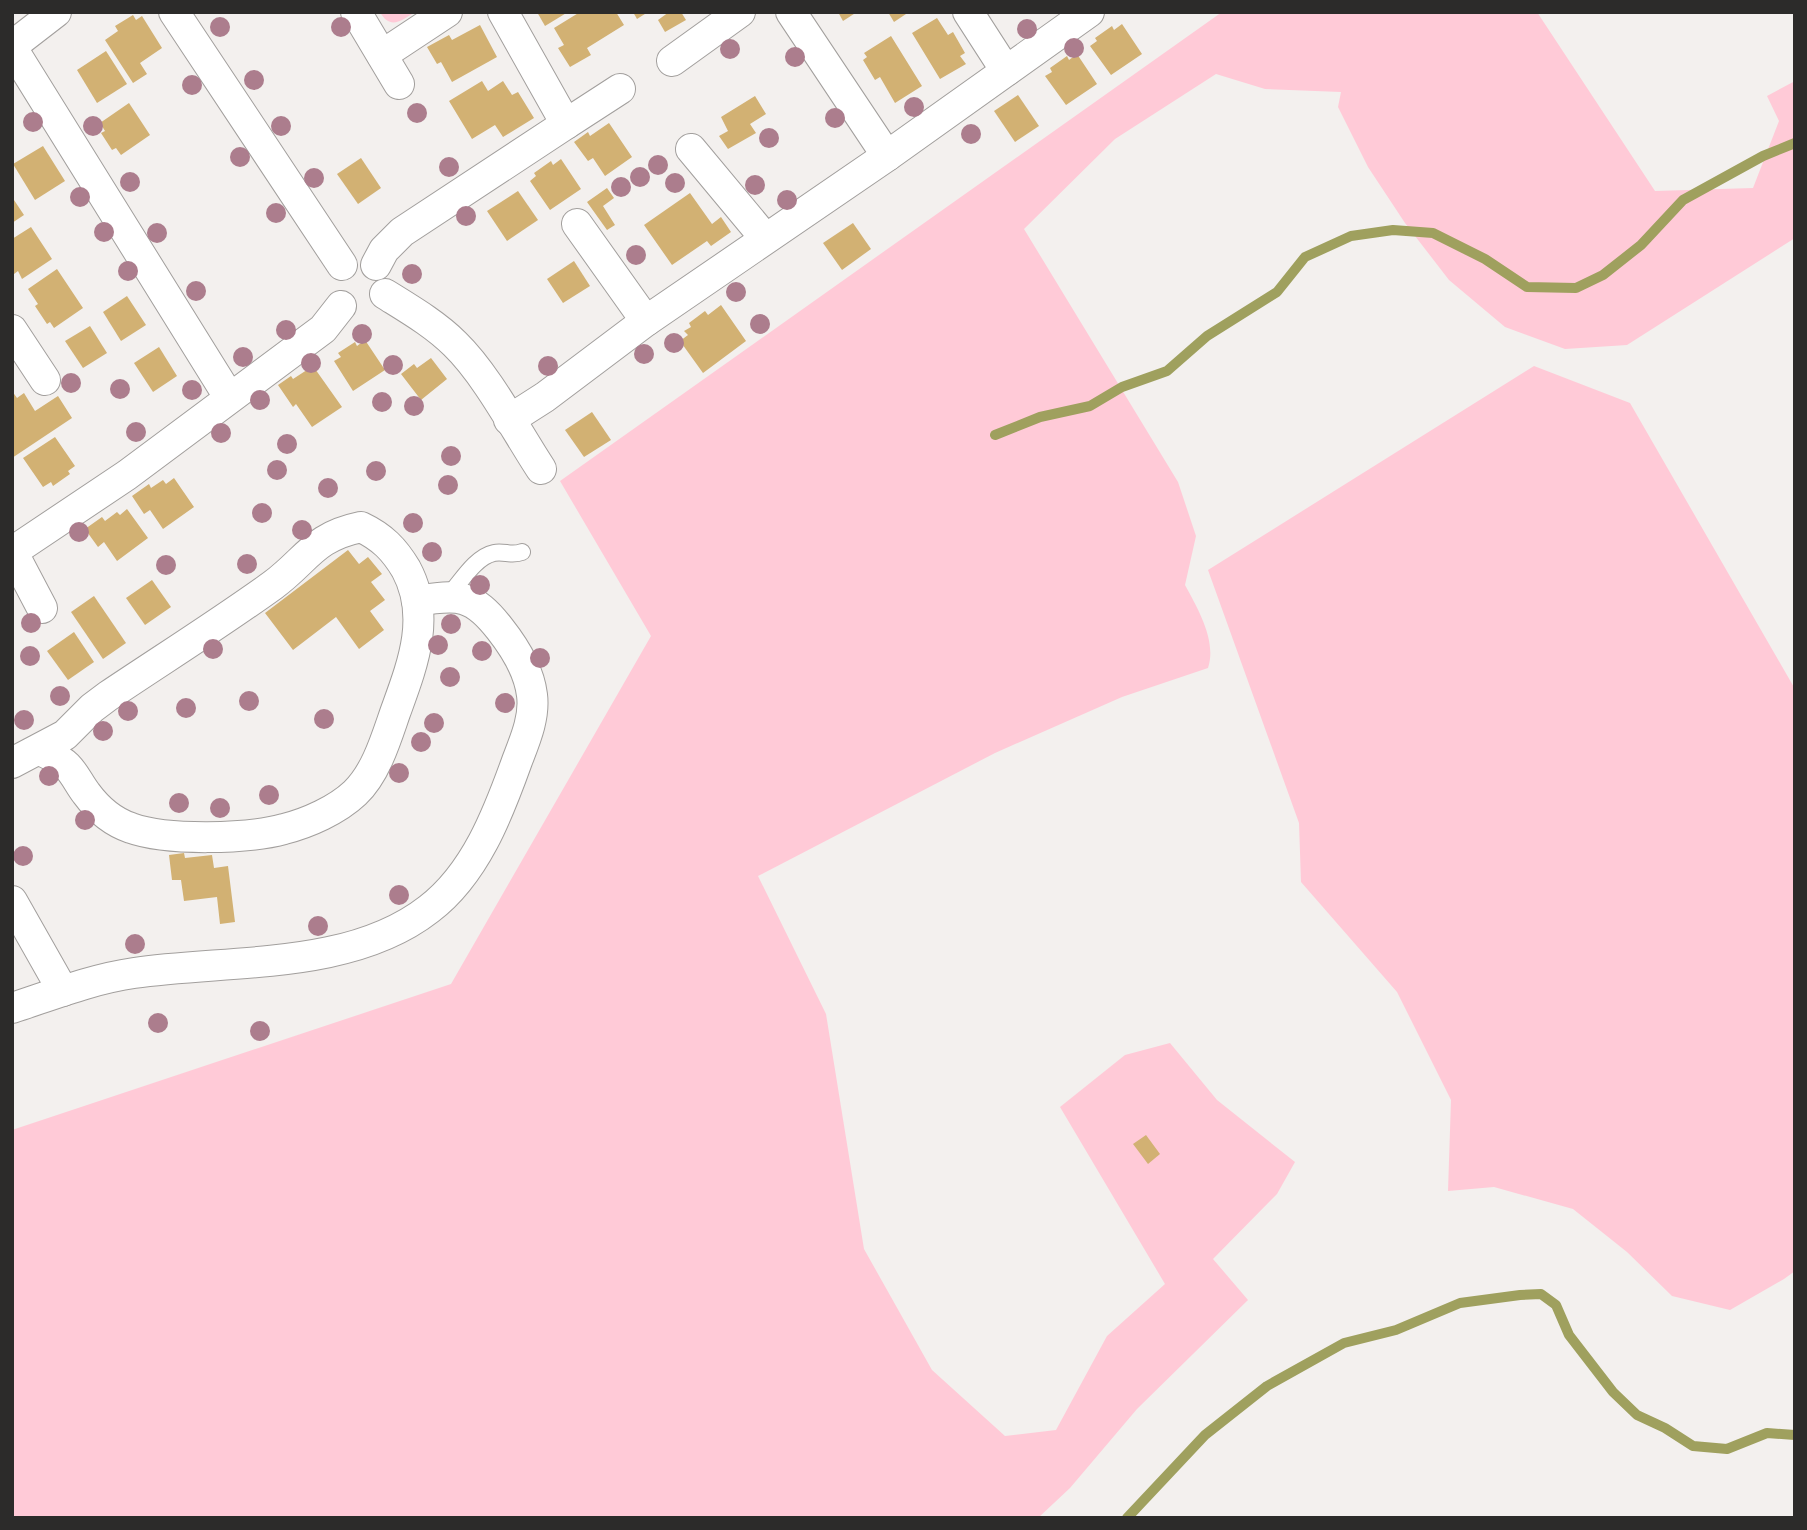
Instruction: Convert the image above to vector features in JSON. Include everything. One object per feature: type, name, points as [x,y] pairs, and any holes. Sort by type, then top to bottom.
[{"type":"street","points":[[56,12],[12,47],[229,397]]},
{"type":"street","points":[[174,12],[342,265]]},
{"type":"street","points":[[356,12],[399,84]]},
{"type":"street","points":[[382,55],[447,12]]},
{"type":"street","points":[[503,12],[566,124]]},
{"type":"street","points":[[791,12],[887,156]]},
{"type":"street","points":[[968,12],[1006,71]]},
{"type":"street","points":[[509,420],[545,397],[646,321],[887,156],[1089,12]]},
{"type":"street","points":[[672,61],[721,18]]},
{"type":"street","points":[[376,265],[384,250],[402,232],[620,89]]},
{"type":"street","points":[[691,149],[765,238]]},
{"type":"street","points":[[577,224],[646,321]]},
{"type":"street","points":[[359,259],[376,265],[386,284],[380,303],[361,313],[351,312],[341,306],[334,297],[332,285],[335,274],[342,265],[359,259]]},
{"type":"street","points":[[384,294],[457,345],[477,369],[541,469]]},
{"type":"street","points":[[42,608],[12,552],[116,483],[323,329],[341,306]]},
{"type":"street","points":[[12,330],[29,369]]},
{"type":"street","points":[[12,763],[65,735],[108,696],[275,583],[313,547],[345,530],[361,527],[378,535],[392,547],[411,579],[419,617],[414,659],[388,734],[374,765],[353,794],[299,825],[271,832],[200,836],[150,833],[132,829],[107,815],[86,793],[67,766],[40,750]]},
{"type":"street","points":[[12,1009],[63,991],[135,972],[264,962],[361,943],[387,935],[411,922],[431,908],[452,887],[480,847],[504,797],[527,734],[532,697],[529,679],[520,658],[494,621],[477,606],[463,598],[449,595],[417,601]]},
{"type":"street","points":[[12,901],[63,991]]},
{"type":"lane","points":[[449,595],[482,558],[491,554],[510,555],[522,552]]},
{"type":"shaded area","points":[[380,12],[415,12],[400,21],[392,22]]},
{"type":"shaded area","points":[[1222,12],[1537,12],[1655,191],[1753,188],[1779,121],[1767,96],[1795,81],[1795,238],[1627,345],[1565,349],[1505,327],[1449,280],[1405,223],[1368,167],[1338,107],[1341,92],[1265,89],[1216,74],[1115,139],[1024,229],[1178,482],[1196,536],[1185,585],[1208,636],[1208,668],[1122,697],[995,753],[758,876],[826,1014],[864,1249],[932,1370],[1005,1436],[1056,1430],[1107,1336],[1165,1284],[1060,1107],[1125,1055],[1170,1043],[1217,1100],[1295,1162],[1277,1194],[1213,1259],[1248,1300],[1137,1409],[1070,1488],[1038,1518],[12,1518],[12,1130],[451,984],[651,636],[560,481]]},
{"type":"shaded area","points":[[1534,366],[1630,403],[1795,689],[1795,1271],[1730,1310],[1672,1296],[1627,1252],[1573,1209],[1494,1187],[1448,1191],[1451,1100],[1397,992],[1301,882],[1299,823],[1208,570]]},
{"type":"building","points":[[537,12],[568,12],[545,26]]},
{"type":"building","points":[[580,12],[616,12],[624,25],[587,48],[591,55],[570,67],[558,48],[564,45],[554,28]]},
{"type":"building","points":[[633,12],[648,12],[637,19]]},
{"type":"building","points":[[669,12],[681,12],[686,20],[665,32],[658,20]]},
{"type":"building","points":[[838,12],[857,12],[843,21]]},
{"type":"building","points":[[888,12],[909,12],[894,22]]},
{"type":"building","points":[[133,15],[136,20],[142,16],[162,48],[140,63],[147,74],[133,83],[105,40],[118,31],[115,26]]},
{"type":"building","points":[[937,18],[948,35],[953,32],[965,53],[960,56],[966,64],[940,79],[912,33]]},
{"type":"building","points":[[1122,24],[1142,54],[1111,75],[1090,46],[1097,41],[1095,38],[1112,26],[1114,30]]},
{"type":"building","points":[[480,25],[497,57],[452,82],[441,62],[437,64],[427,47],[449,35],[452,40]]},
{"type":"building","points":[[891,36],[922,86],[895,103],[880,77],[875,80],[863,60],[867,57],[864,53]]},
{"type":"building","points":[[106,51],[127,84],[97,103],[77,70]]},
{"type":"building","points":[[1077,54],[1097,84],[1066,105],[1045,76],[1052,72],[1050,68],[1067,56],[1069,60]]},
{"type":"building","points":[[482,81],[488,91],[503,81],[512,95],[518,92],[534,118],[503,137],[495,125],[472,139],[449,101]]},
{"type":"building","points":[[1018,95],[1039,126],[1015,142],[994,111]]},
{"type":"building","points":[[755,96],[766,114],[750,124],[756,133],[728,149],[719,136],[728,131],[721,117]]},
{"type":"building","points":[[129,103],[150,135],[121,155],[116,148],[112,150],[101,133],[105,131],[100,123]]},
{"type":"building","points":[[609,123],[632,157],[605,176],[593,158],[588,161],[574,142],[588,132],[590,136]]},
{"type":"building","points":[[43,146],[65,181],[35,200],[13,164]]},
{"type":"building","points":[[361,158],[381,188],[358,204],[337,174]]},
{"type":"building","points":[[561,159],[581,189],[550,210],[530,181],[536,176],[534,173],[551,161],[553,165]]},
{"type":"building","points":[[607,188],[614,198],[603,206],[615,225],[607,230],[587,202]]},
{"type":"building","points":[[518,191],[538,220],[507,241],[487,211]]},
{"type":"building","points":[[690,193],[712,224],[721,217],[731,232],[711,246],[707,241],[672,265],[644,225]]},
{"type":"building","points":[[12,197],[24,215],[12,223]]},
{"type":"building","points":[[853,223],[871,249],[842,270],[823,243]]},
{"type":"building","points":[[31,227],[52,259],[22,279],[18,271],[14,274],[12,271],[12,239]]},
{"type":"building","points":[[574,261],[590,286],[563,303],[547,279]]},
{"type":"building","points":[[57,269],[83,308],[54,328],[50,322],[47,324],[35,306],[38,304],[28,289]]},
{"type":"building","points":[[127,296],[146,325],[121,341],[103,312]]},
{"type":"building","points":[[721,305],[746,341],[703,373],[680,341],[688,335],[684,331],[691,327],[689,323],[705,311],[708,315]]},
{"type":"building","points":[[90,326],[107,353],[83,368],[65,341]]},
{"type":"building","points":[[365,340],[385,370],[353,391],[334,361],[341,357],[338,353],[355,342],[357,346]]},
{"type":"building","points":[[159,347],[177,376],[153,392],[134,363]]},
{"type":"building","points":[[431,358],[447,379],[421,400],[401,374],[414,364],[417,368]]},
{"type":"building","points":[[313,366],[342,407],[312,427],[296,404],[293,407],[278,385]]},
{"type":"building","points":[[12,391],[17,398],[24,393],[35,411],[58,396],[72,418],[12,458]]},
{"type":"building","points":[[592,412],[611,440],[584,457],[565,430]]},
{"type":"building","points":[[55,437],[75,466],[68,471],[70,474],[53,486],[51,482],[43,487],[23,458]]},
{"type":"building","points":[[174,478],[194,507],[163,529],[150,510],[144,514],[132,496],[149,484],[151,488],[163,480],[166,484]]},
{"type":"building","points":[[127,509],[148,538],[117,561],[104,542],[98,547],[85,529],[102,517],[105,521],[117,512],[120,515]]},
{"type":"building","points":[[348,550],[359,564],[368,557],[382,574],[371,582],[385,600],[370,611],[384,630],[359,649],[336,617],[293,650],[265,613]]},
{"type":"building","points":[[152,580],[171,607],[145,625],[126,598]]},
{"type":"building","points":[[94,596],[126,643],[103,659],[71,612]]},
{"type":"building","points":[[74,632],[94,662],[68,680],[47,651]]},
{"type":"building","points":[[184,853],[185,858],[212,855],[214,868],[228,866],[235,922],[220,924],[217,897],[184,901],[181,880],[172,880],[169,855]]},
{"type":"building","points":[[1146,1135],[1160,1154],[1148,1164],[1133,1144]]},
{"type":"waterway","points":[[995,435],[1040,417],[1090,406],[1122,387],[1167,371],[1207,336],[1277,292],[1305,257],[1351,236],[1393,230],[1433,233],[1485,259],[1527,287],[1576,288],[1603,275],[1641,245],[1683,200],[1763,156],[1795,143]]},
{"type":"waterway","points":[[1127,1518],[1205,1435],[1267,1386],[1344,1343],[1396,1330],[1460,1303],[1520,1295],[1541,1294],[1556,1305],[1569,1335],[1613,1392],[1637,1415],[1665,1428],[1693,1446],[1727,1449],[1767,1433],[1795,1435]]}]
